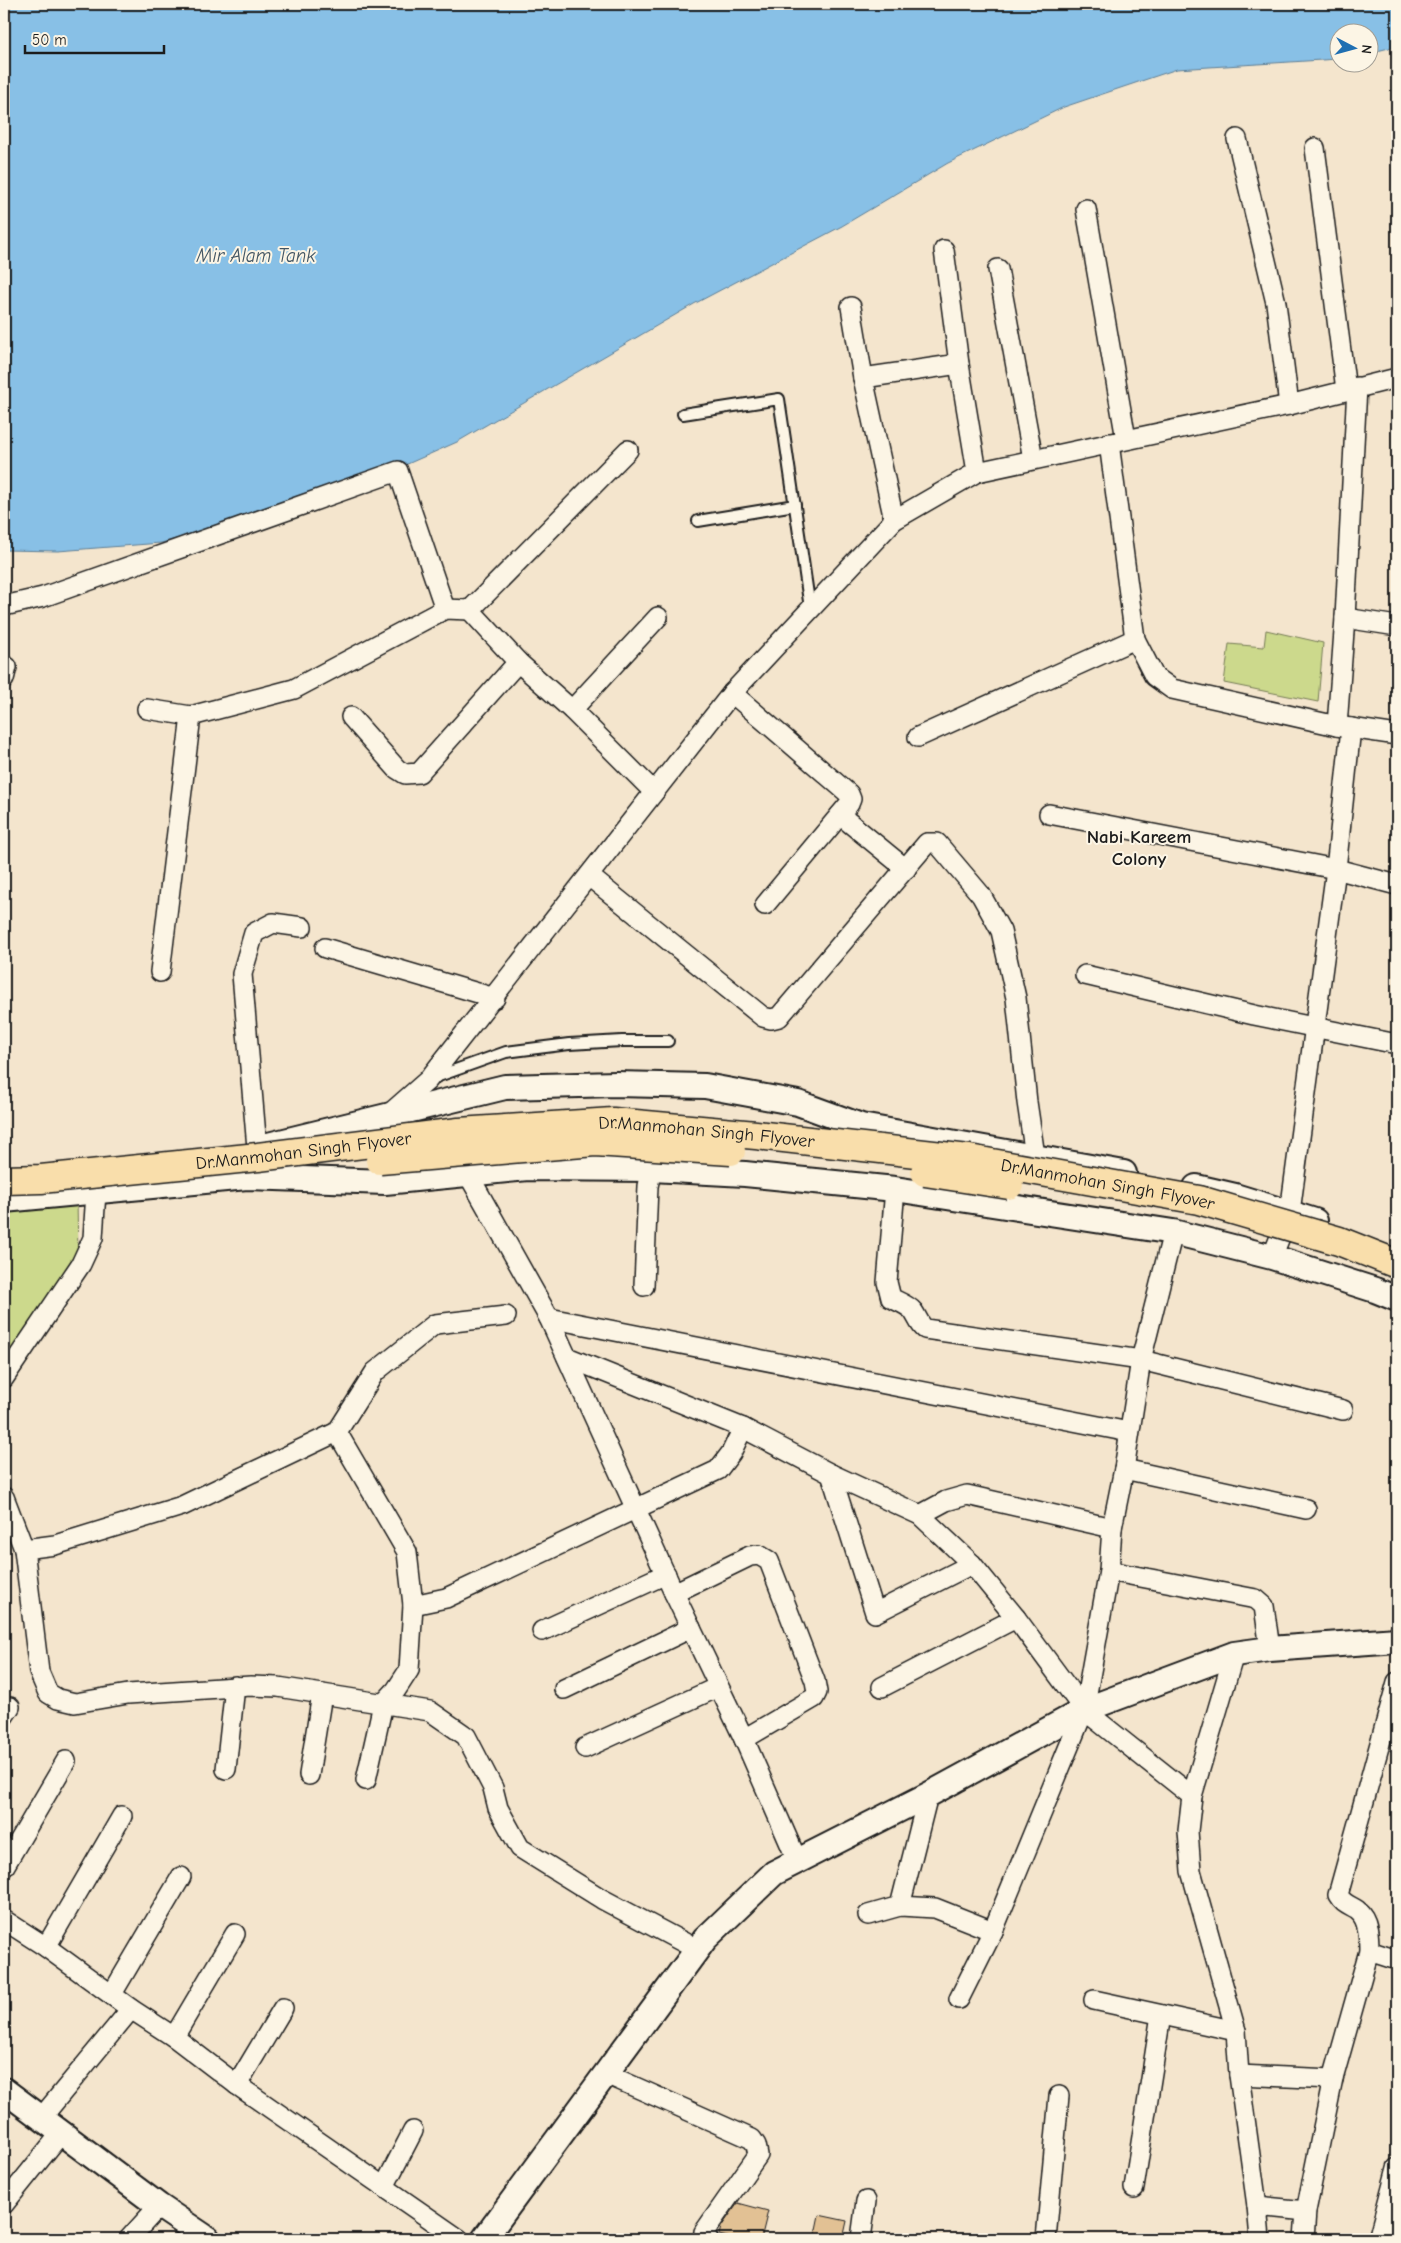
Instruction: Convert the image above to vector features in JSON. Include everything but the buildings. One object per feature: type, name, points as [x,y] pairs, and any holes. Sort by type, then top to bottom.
[{"type":"highway","name":"Dr.Manmohan Singh Flyover","points":[[4,1180],[41,1179],[258,1157],[459,1132],[614,1122],[766,1136],[969,1159],[1199,1200],[1339,1241],[1397,1264]]},
{"type":"highway","name":"Dr.Manmohan Singh Flyover","points":[[4,1191],[595,1142],[828,1157],[1110,1200],[1241,1227],[1335,1258],[1397,1282]]},
{"type":"street","points":[[1237,139],[1276,304],[1289,405]]},
{"type":"street","points":[[1272,1256],[1290,1212],[1336,869],[1344,727],[1344,618],[1351,389],[1315,148]]},
{"type":"street","points":[[1086,209],[1118,441],[1135,639],[1154,676],[1172,689],[1344,727],[1397,735]]},
{"type":"street","points":[[944,250],[959,364],[977,472]]},
{"type":"street","points":[[998,269],[1033,459]]},
{"type":"street","points":[[851,308],[863,378],[894,520]]},
{"type":"street","points":[[863,378],[959,364]]},
{"type":"street","points":[[385,1182],[387,1115],[428,1080],[732,693],[894,520],[977,472],[1289,405],[1397,378]]},
{"type":"street","points":[[470,610],[628,450]]},
{"type":"street","points":[[4,606],[43,597],[398,471],[445,609]]},
{"type":"street","points":[[147,709],[191,716],[294,689],[445,609],[470,610],[518,662],[572,710],[654,792]]},
{"type":"street","points":[[572,710],[658,617]]},
{"type":"street","points":[[1344,618],[1397,626]]},
{"type":"street","points":[[918,737],[1135,639]]},
{"type":"street","points":[[351,717],[397,769],[405,774],[419,773],[518,662]]},
{"type":"street","points":[[732,693],[848,794],[851,799],[849,804],[765,905]]},
{"type":"street","points":[[160,972],[191,716]]},
{"type":"street","points":[[1048,814],[1336,869],[1397,885]]},
{"type":"street","points":[[840,815],[906,869]]},
{"type":"street","points":[[589,876],[763,1017],[771,1019],[779,1016],[927,843],[937,843],[981,895],[1001,931],[1016,998],[1035,1156]]},
{"type":"street","points":[[257,1148],[242,974],[254,933],[273,923],[302,927]]},
{"type":"street","points":[[325,948],[494,998]]},
{"type":"street","points":[[1085,975],[1254,1015],[1397,1044]]},
{"type":"street","points":[[4,1173],[38,1172],[257,1148],[506,1087],[616,1084],[705,1086],[798,1103],[861,1126],[1035,1156],[1235,1196],[1290,1212],[1397,1252]]},
{"type":"street","points":[[4,1200],[247,1178],[385,1182],[528,1168],[652,1169],[745,1174],[895,1190],[1173,1232],[1272,1256],[1397,1299]]},
{"type":"street","points":[[644,1286],[648,1186],[652,1169]]},
{"type":"street","points":[[468,1174],[549,1318],[674,1593],[744,1738],[797,1860]]},
{"type":"street","points":[[895,1190],[887,1282],[891,1298],[906,1305],[913,1311],[919,1324],[925,1329],[1141,1360],[1343,1410]]},
{"type":"street","points":[[4,1378],[81,1264],[93,1238],[96,1192]]},
{"type":"street","points":[[959,1999],[993,1931],[1084,1710],[1109,1571],[1112,1528],[1124,1468],[1141,1360],[1173,1232]]},
{"type":"street","points":[[24,1549],[55,1545],[182,1506],[336,1432],[374,1372],[435,1324],[506,1316]]},
{"type":"street","points":[[549,1318],[1129,1432]]},
{"type":"street","points":[[567,1357],[742,1428],[831,1474],[920,1515],[972,1564],[1016,1618],[1084,1710],[1192,1796]]},
{"type":"street","points":[[413,1605],[446,1598],[718,1470],[731,1453],[742,1428]]},
{"type":"street","points":[[336,1432],[407,1552],[413,1605],[409,1670],[396,1690],[383,1704],[366,1780]]},
{"type":"street","points":[[1124,1468],[1306,1509]]},
{"type":"street","points":[[831,1474],[874,1612],[972,1564]]},
{"type":"street","points":[[920,1515],[946,1501],[968,1495],[1112,1528]]},
{"type":"street","points":[[4,1497],[24,1549],[39,1672],[48,1693],[58,1699],[76,1703],[128,1694],[236,1686],[278,1687],[430,1711],[466,1736],[493,1788],[498,1808],[520,1848],[602,1899],[698,1950]]},
{"type":"street","points":[[674,1593],[750,1556],[759,1554],[769,1562],[815,1681],[817,1692],[814,1698],[744,1738]]},
{"type":"street","points":[[1109,1571],[1256,1598],[1264,1606],[1270,1649]]},
{"type":"street","points":[[542,1631],[666,1574]]},
{"type":"street","points":[[882,1687],[1016,1618]]},
{"type":"street","points":[[564,1689],[691,1628]]},
{"type":"street","points":[[484,2239],[705,1939],[774,1873],[928,1795],[1084,1710],[1234,1654],[1270,1649],[1397,1640]]},
{"type":"street","points":[[1234,1654],[1192,1796],[1188,1831],[1191,1871],[1236,2031],[1239,2075],[1260,2239]]},
{"type":"street","points":[[1304,2239],[1306,2211],[1333,2079],[1369,1951],[1368,1930],[1361,1914],[1343,1903],[1338,1895],[1397,1682]]},
{"type":"street","points":[[226,1769],[236,1686]]},
{"type":"street","points":[[585,1748],[718,1686]]},
{"type":"street","points":[[308,1775],[322,1694]]},
{"type":"street","points":[[4,1867],[66,1761]]},
{"type":"street","points":[[900,1906],[928,1795]]},
{"type":"street","points":[[46,1947],[122,1816]]},
{"type":"street","points":[[112,1994],[180,1877]]},
{"type":"street","points":[[868,1915],[900,1906],[935,1908],[993,1931]]},
{"type":"street","points":[[4,1920],[46,1947],[131,2009],[174,2037],[237,2085],[459,2239]]},
{"type":"street","points":[[174,2037],[235,1934]]},
{"type":"street","points":[[1369,1951],[1397,1960]]},
{"type":"street","points":[[1094,2000],[1236,2031]]},
{"type":"street","points":[[237,2085],[283,2008]]},
{"type":"street","points":[[42,2117],[131,2009]]},
{"type":"street","points":[[1134,2188],[1161,2015]]},
{"type":"street","points":[[606,2074],[752,2139],[756,2145],[758,2155],[704,2232],[708,2239]]},
{"type":"street","points":[[1239,2075],[1333,2079]]},
{"type":"street","points":[[4,2090],[159,2206],[208,2239]]},
{"type":"street","points":[[1046,2239],[1059,2096]]},
{"type":"street","points":[[384,2187],[413,2131]]},
{"type":"street","points":[[4,2204],[62,2132]]},
{"type":"street","points":[[1378,2239],[1397,2168]]},
{"type":"street","points":[[861,2239],[866,2201]]},
{"type":"street","points":[[129,2239],[159,2206]]},
{"type":"street","points":[[1257,2206],[1306,2211]]},
{"type":"lane","points":[[683,414],[779,399],[810,608]]},
{"type":"lane","points":[[698,521],[795,505]]},
{"type":"lane","points":[[428,1080],[506,1052],[587,1043],[668,1041]]},
{"type":"green space","points":[[1266,630],[1323,643],[1318,702],[1224,683],[1229,644],[1264,647]]},
{"type":"green space","points":[[77,1200],[78,1257],[4,1361],[4,1205]]},
{"type":"water","name":"Mir Alam Tank","points":[[4,4],[1397,4],[1397,46],[1378,51],[1378,22],[1328,22],[1328,60],[1177,69],[1064,107],[948,163],[842,226],[694,304],[457,442],[333,497],[161,543],[58,551],[4,550]]},
{"type":"district","name":"Nabi Kareem Colony","points":[[1139,848]]}]
